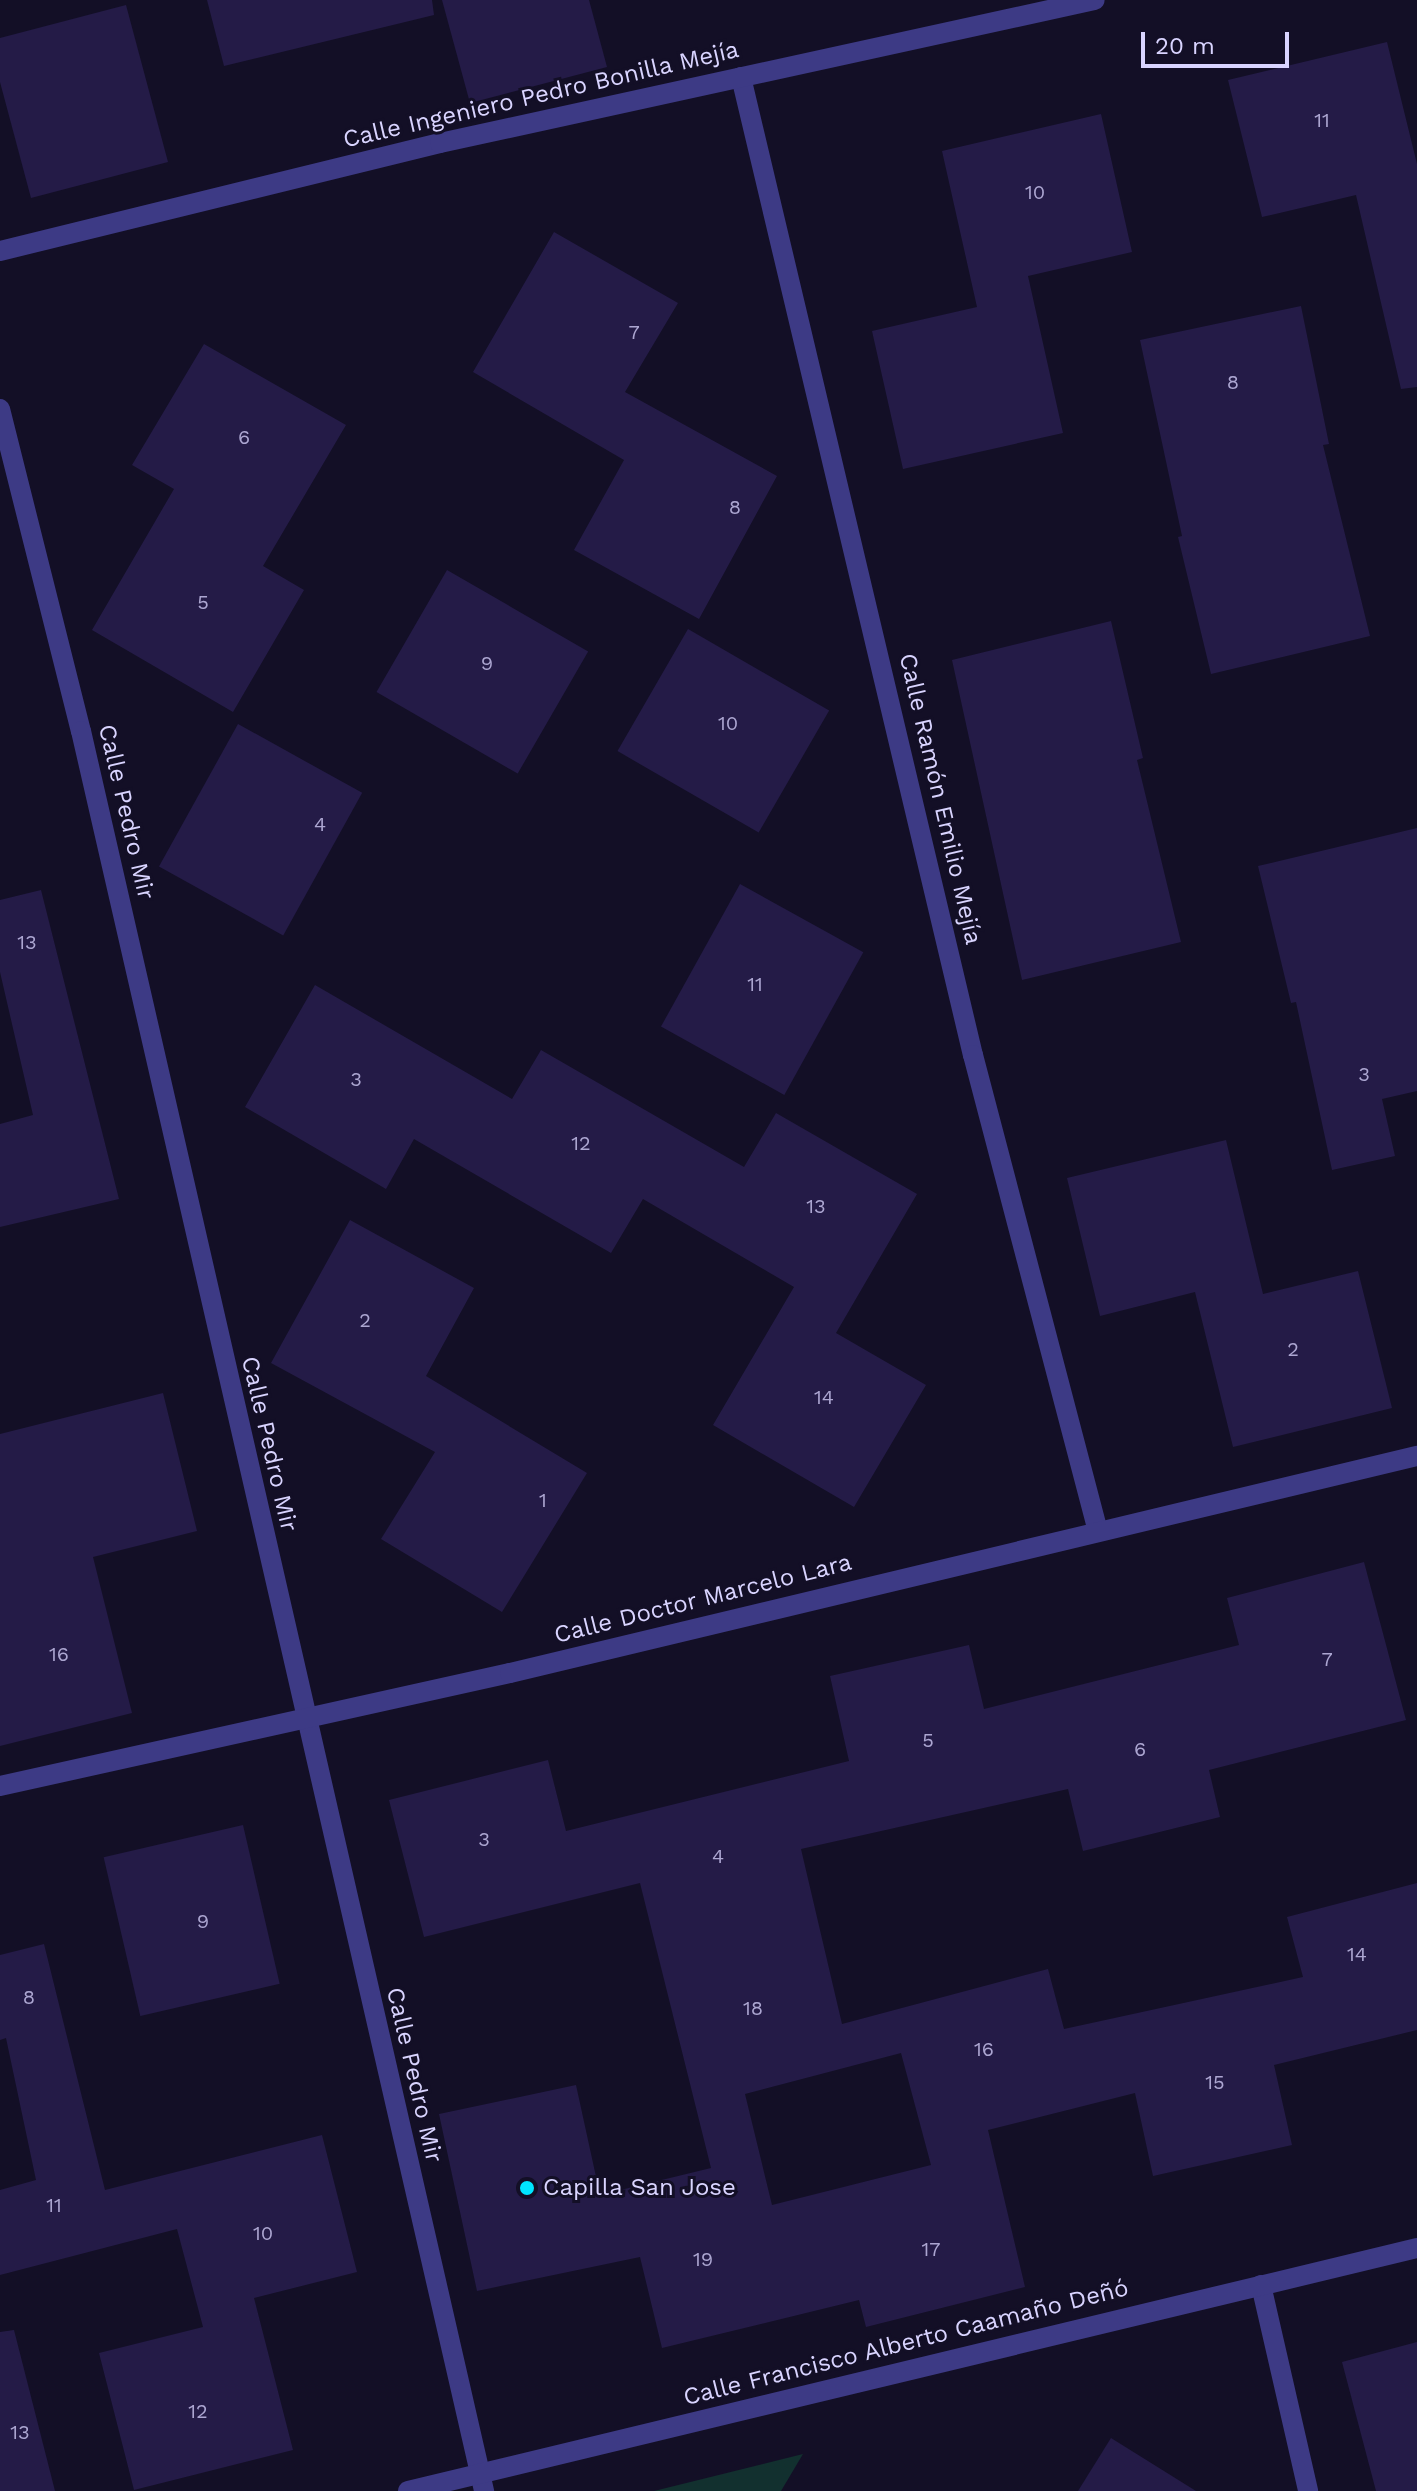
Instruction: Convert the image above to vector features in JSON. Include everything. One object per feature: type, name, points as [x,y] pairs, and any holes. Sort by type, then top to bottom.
[{"type":"street","name":"Calle Ingeniero Pedro Bonilla Mejía","points":[[0,251],[440,143],[1095,0]]},
{"type":"street","name":"Calle Ramón Emilio Mejía","points":[[741,77],[973,1055],[1098,1530]]},
{"type":"street","name":"Calle Pedro Mir","points":[[0,409],[81,731],[305,1720],[482,2482]]},
{"type":"street","name":"Calle Doctor Marcelo Lara","points":[[0,1786],[305,1720],[1417,1456]]},
{"type":"street","name":"Calle Francisco Alberto Caamaño Deñó","points":[[408,2491],[482,2482],[1417,2248]]},
{"type":"street","points":[[1261,2285],[1308,2491]]},
{"type":"green space","points":[[803,2454],[781,2491],[654,2491]]},
{"type":"building","points":[[207,0],[432,0],[434,15],[224,66]]},
{"type":"building","points":[[442,0],[589,0],[607,67],[470,103]]},
{"type":"building","points":[[126,5],[168,162],[31,198],[0,82],[0,38]]},
{"type":"building","points":[[1387,42],[1417,164],[1417,387],[1401,389],[1356,195],[1262,217],[1228,80]]},
{"type":"building","points":[[1101,114],[1132,252],[1028,276],[1063,433],[903,469],[872,331],[977,307],[942,151]]},
{"type":"building","points":[[554,232],[678,303],[625,392],[777,476],[699,619],[574,550],[624,460],[473,372]]},
{"type":"building","points":[[1301,306],[1329,444],[1323,445],[1370,636],[1211,674],[1178,537],[1182,536],[1140,340]]},
{"type":"building","points":[[204,344],[346,425],[263,566],[304,590],[233,712],[92,630],[174,489],[132,465]]},
{"type":"building","points":[[447,570],[588,651],[518,774],[376,692]]},
{"type":"building","points":[[1111,621],[1143,758],[1137,760],[1181,942],[1022,980],[952,660]]},
{"type":"building","points":[[688,629],[829,710],[759,833],[618,751]]},
{"type":"building","points":[[238,724],[362,793],[283,935],[159,867]]},
{"type":"building","points":[[1417,828],[1417,1091],[1382,1099],[1395,1156],[1332,1170],[1296,1002],[1291,1003],[1258,866]]},
{"type":"building","points":[[740,884],[863,952],[784,1095],[661,1027]]},
{"type":"building","points":[[41,890],[119,1199],[0,1227],[0,1124],[33,1115],[0,972],[0,900]]},
{"type":"building","points":[[315,985],[512,1099],[541,1050],[744,1167],[776,1113],[917,1194],[836,1333],[926,1385],[854,1507],[713,1425],[794,1287],[643,1199],[611,1253],[414,1139],[386,1189],[245,1107]]},
{"type":"building","points":[[1226,1140],[1263,1294],[1358,1271],[1392,1408],[1233,1447],[1195,1292],[1100,1316],[1067,1178]]},
{"type":"building","points":[[350,1220],[474,1288],[426,1376],[587,1473],[502,1612],[381,1539],[435,1452],[271,1363]]},
{"type":"building","points":[[163,1393],[197,1531],[93,1557],[132,1713],[0,1746],[0,1434]]},
{"type":"building","points":[[1364,1562],[1406,1720],[1209,1770],[1220,1817],[1083,1851],[1068,1789],[801,1849],[842,2024],[1048,1969],[1064,2029],[1303,1977],[1287,1917],[1417,1883],[1417,2030],[1274,2065],[1292,2145],[1153,2176],[1135,2093],[988,2130],[1025,2287],[866,2327],[859,2300],[662,2348],[640,2257],[477,2291],[439,2114],[576,2085],[600,2195],[711,2168],[640,1883],[424,1937],[389,1800],[548,1760],[566,1831],[849,1761],[830,1676],[969,1645],[984,1709],[1239,1645],[1227,1598]],"holes":[[[901,2053],[931,2165],[772,2205],[745,2094]]]},
{"type":"building","points":[[243,1825],[280,1984],[140,2016],[104,1857]]},
{"type":"building","points":[[44,1944],[105,2190],[322,2135],[357,2272],[254,2298],[293,2450],[134,2490],[99,2353],[203,2327],[177,2229],[0,2275],[0,2190],[36,2180],[6,2038],[0,2040],[0,1955]]},
{"type":"building","points":[[14,2330],[55,2491],[0,2491],[0,2332]]},
{"type":"building","points":[[1417,2342],[1417,2491],[1376,2491],[1342,2362]]},
{"type":"building","points":[[1111,2438],[1196,2491],[1078,2491]]},
{"type":"place","name":"Capilla San Jose","points":[[527,2188]]}]
